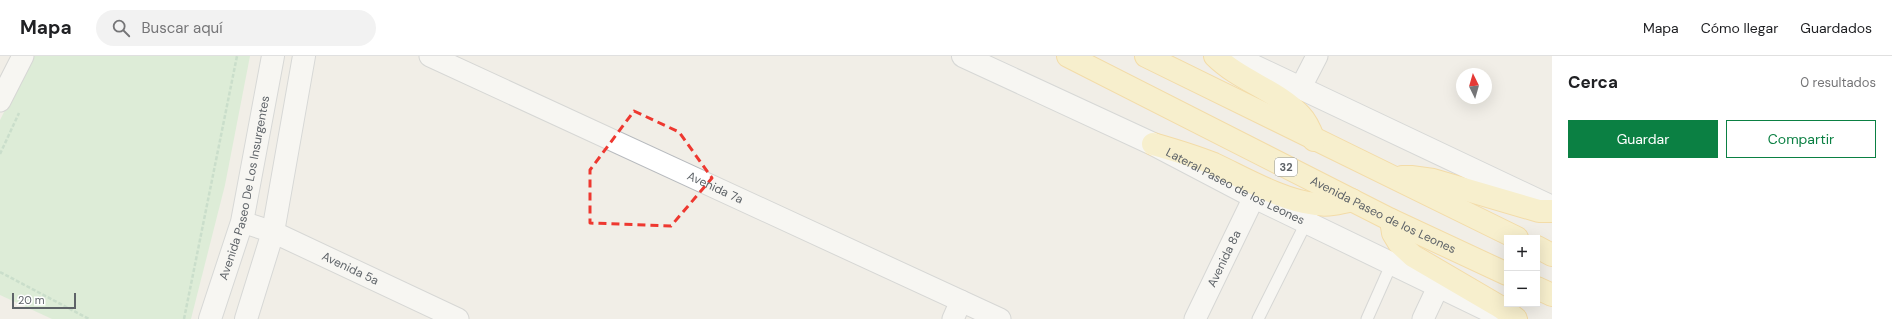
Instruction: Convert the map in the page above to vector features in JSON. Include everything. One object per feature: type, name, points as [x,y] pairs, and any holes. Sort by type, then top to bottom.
[{"type":"main road","name":"Avenida Paseo de los Leones","points":[[1068,56],[1391,220],[1504,273]]},
{"type":"main road","points":[[1146,56],[1314,140],[1512,235]]},
{"type":"main road","points":[[1215,56],[1242,77],[1281,100],[1301,116],[1314,140]]},
{"type":"main road","points":[[1153,144],[1188,154],[1296,201],[1317,204],[1335,204],[1352,200]]},
{"type":"main road","points":[[1392,178],[1412,176],[1434,180],[1539,211],[1552,211]]},
{"type":"main road","points":[[1391,220],[1393,233],[1399,243],[1413,256],[1502,308],[1516,319]]},
{"type":"main road","points":[[1540,249],[1552,255]]},
{"type":"main road","points":[[1540,289],[1552,294]]},
{"type":"street","points":[[1,95],[23,56]]},
{"type":"street","name":"Avenida Paseo De Los Insurgentes","points":[[210,319],[242,222],[273,56]]},
{"type":"street","points":[[246,319],[273,232],[304,56]]},
{"type":"street","name":"Avenida 7a","points":[[430,56],[957,310],[1000,319]]},
{"type":"street","name":"Lateral Paseo de los Leones","points":[[963,56],[1153,144],[1254,198],[1438,288],[1506,319]]},
{"type":"street","points":[[1233,56],[1552,207]]},
{"type":"street","points":[[1301,87],[1317,56]]},
{"type":"street","name":"Avenida 8a","points":[[1195,319],[1254,198]]},
{"type":"street","name":"Avenida 5a","points":[[242,222],[273,232],[458,319]]},
{"type":"street","points":[[1423,319],[1438,288]]},
{"type":"lane","points":[[1258,319],[1306,223]]},
{"type":"lane","points":[[1368,319],[1391,265]]},
{"type":"lane","points":[[1265,305],[1267,319]]},
{"type":"path","points":[[184,319],[237,56]]},
{"type":"path","points":[[0,272],[89,319]]},
{"type":"highlighted area","points":[[634,111],[679,132],[712,178],[671,226],[590,223],[590,170]]},
{"type":"green space","points":[[32,56],[250,56],[225,185],[191,319],[52,319],[0,295],[0,120]]}]
